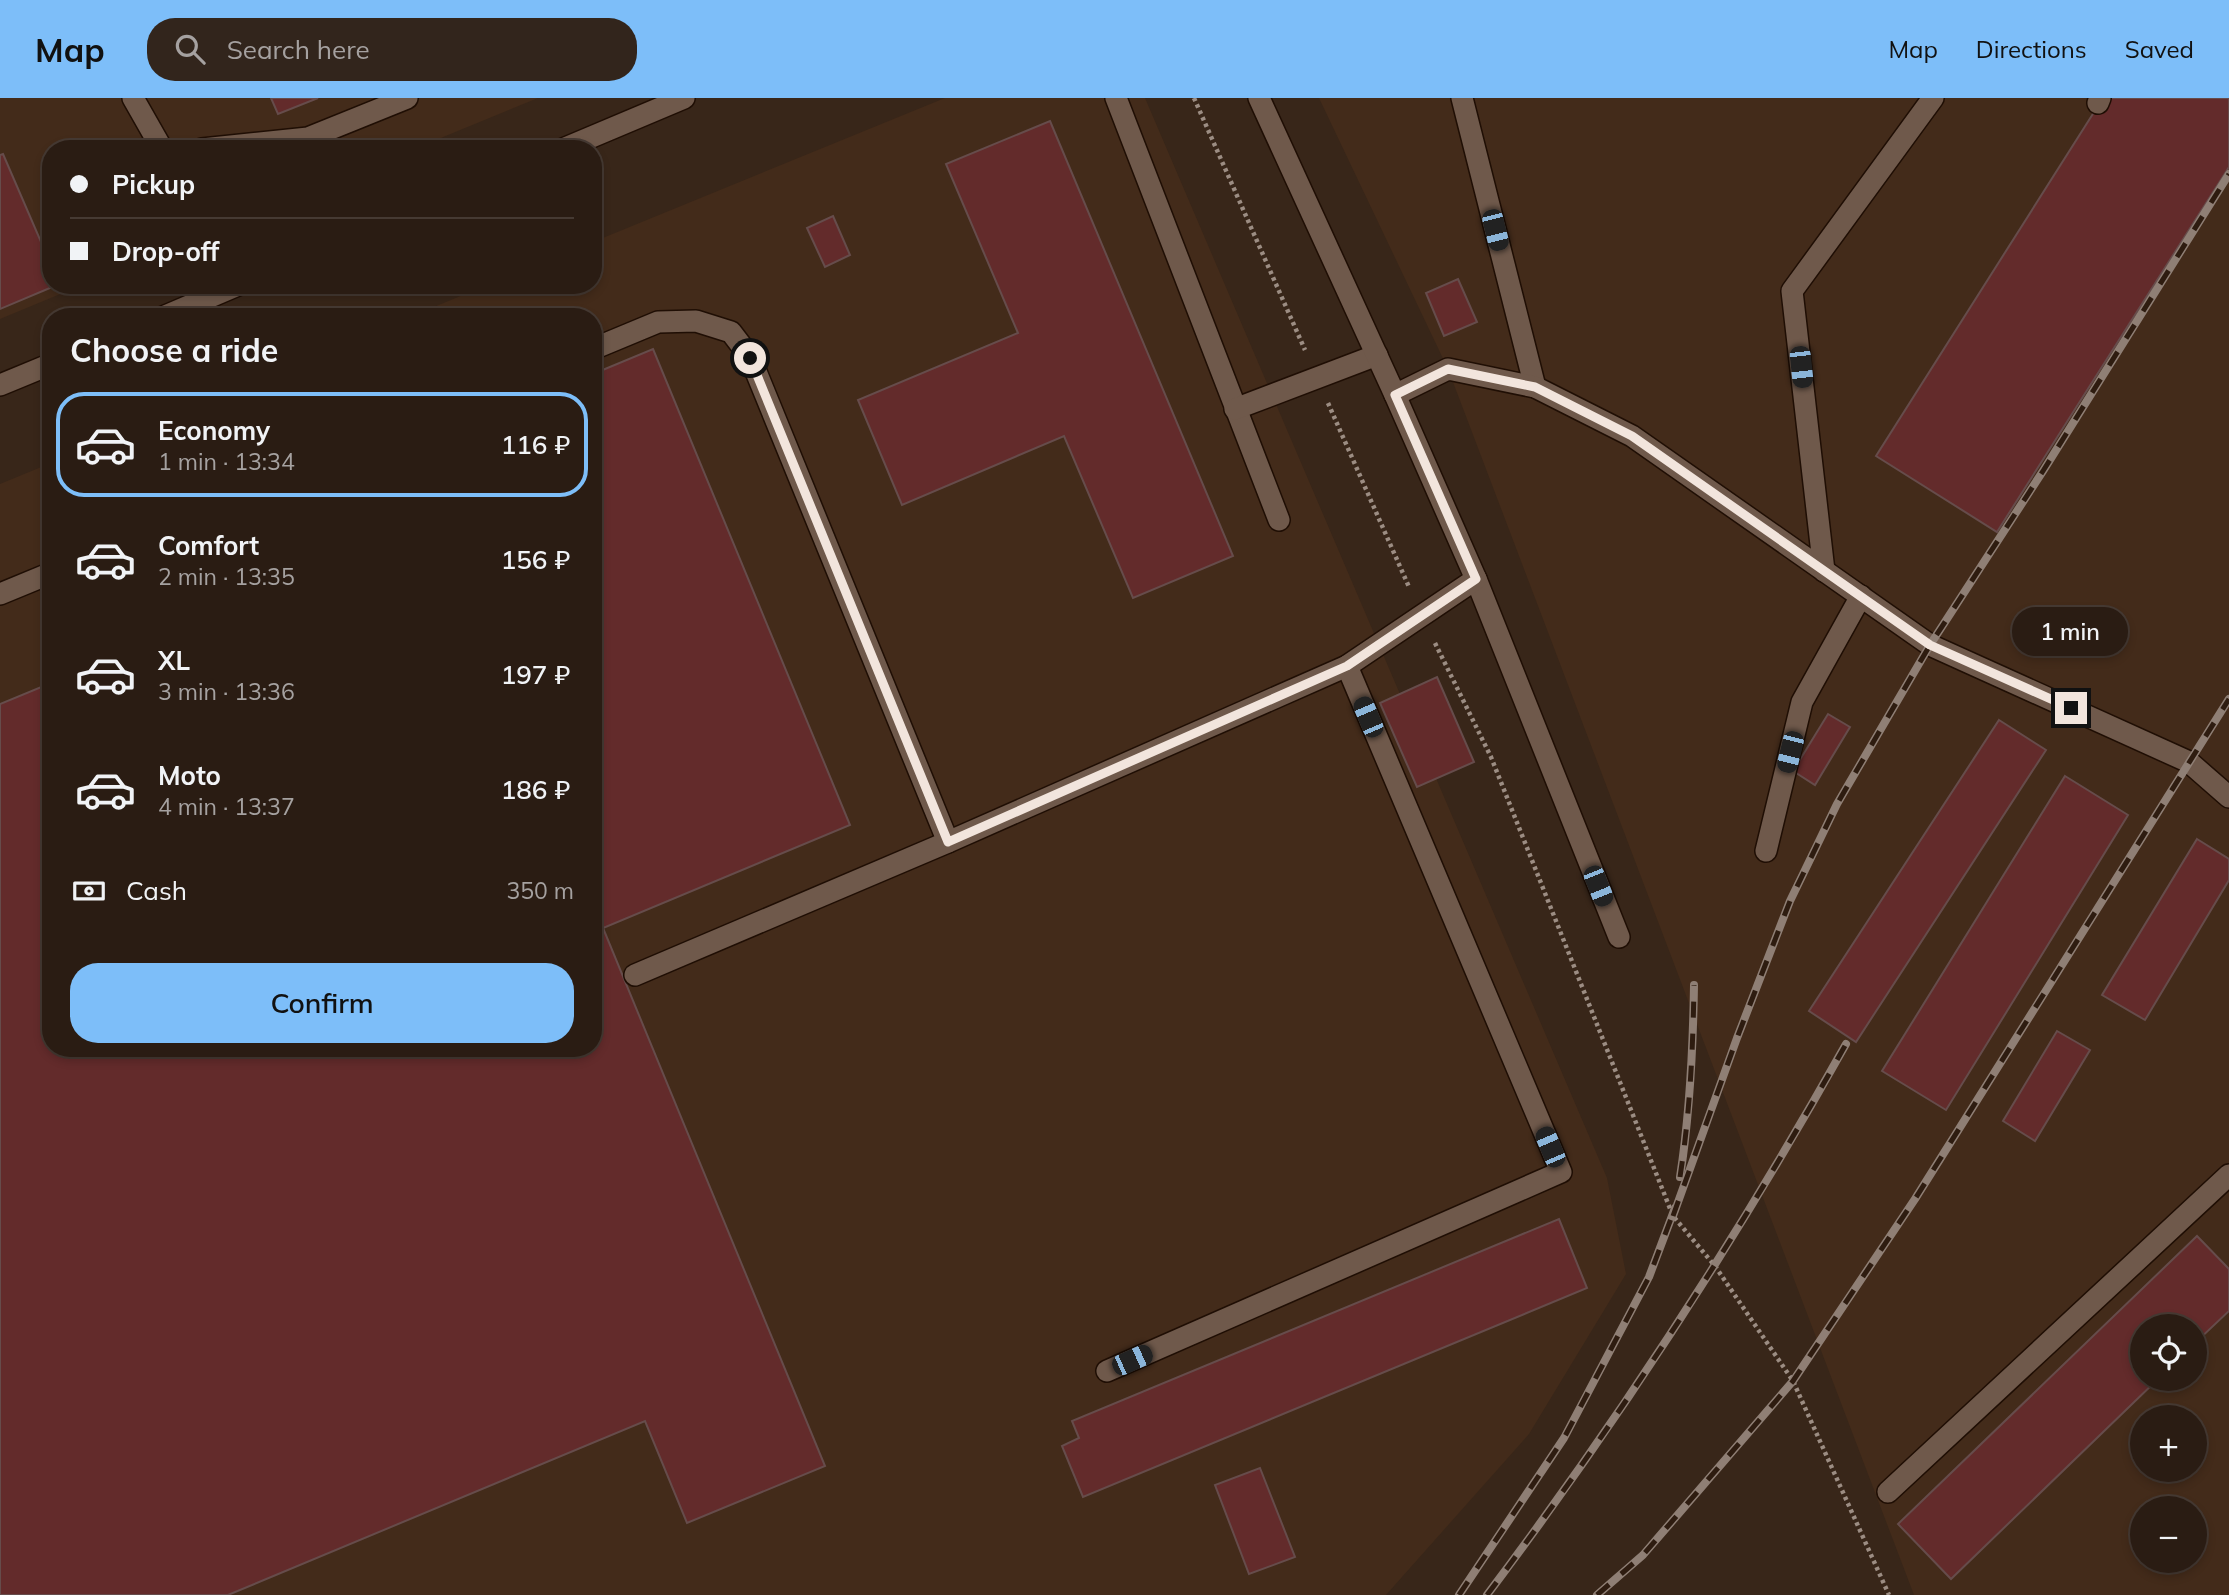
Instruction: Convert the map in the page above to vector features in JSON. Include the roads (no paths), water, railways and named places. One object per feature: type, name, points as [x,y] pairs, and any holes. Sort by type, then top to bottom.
[{"type":"street","points":[[133,98],[157,140]]},
{"type":"street","points":[[289,140],[308,138],[407,98]]},
{"type":"street","points":[[584,140],[684,98]]},
{"type":"street","points":[[1116,98],[1279,520]]},
{"type":"street","points":[[1259,98],[1476,579],[1619,937]]},
{"type":"street","points":[[1462,98],[1535,387]]},
{"type":"street","points":[[1824,570],[1792,291],[1933,98]]},
{"type":"street","points":[[184,308],[217,294]]},
{"type":"street","points":[[602,345],[658,322],[696,321],[731,332],[750,358],[948,842]]},
{"type":"street","points":[[1235,409],[1377,355]]},
{"type":"street","points":[[0,385],[42,368]]},
{"type":"street","points":[[1395,395],[1448,369],[1535,387],[1632,436],[1930,645],[2189,762],[2229,796]]},
{"type":"street","points":[[0,594],[42,577]]},
{"type":"street","points":[[635,975],[948,842],[1347,666],[1476,579]]},
{"type":"street","points":[[1766,851],[1802,702],[1861,596]]},
{"type":"street","points":[[1107,1371],[1560,1172],[1347,666]]},
{"type":"street","points":[[1888,1492],[2229,1175]]},
{"type":"railway","points":[[1673,1216],[1790,901],[1837,804],[1930,645],[2043,471],[2229,174]]},
{"type":"railway","points":[[1597,1595],[1643,1555],[1793,1381],[1915,1199],[2229,699]]},
{"type":"railway","points":[[1680,1177],[1690,1081],[1694,985]]},
{"type":"railway","points":[[1487,1595],[1584,1462],[1676,1326],[1763,1186],[1846,1044]]},
{"type":"railway","points":[[1459,1595],[1564,1438],[1649,1277],[1675,1208]]}]
